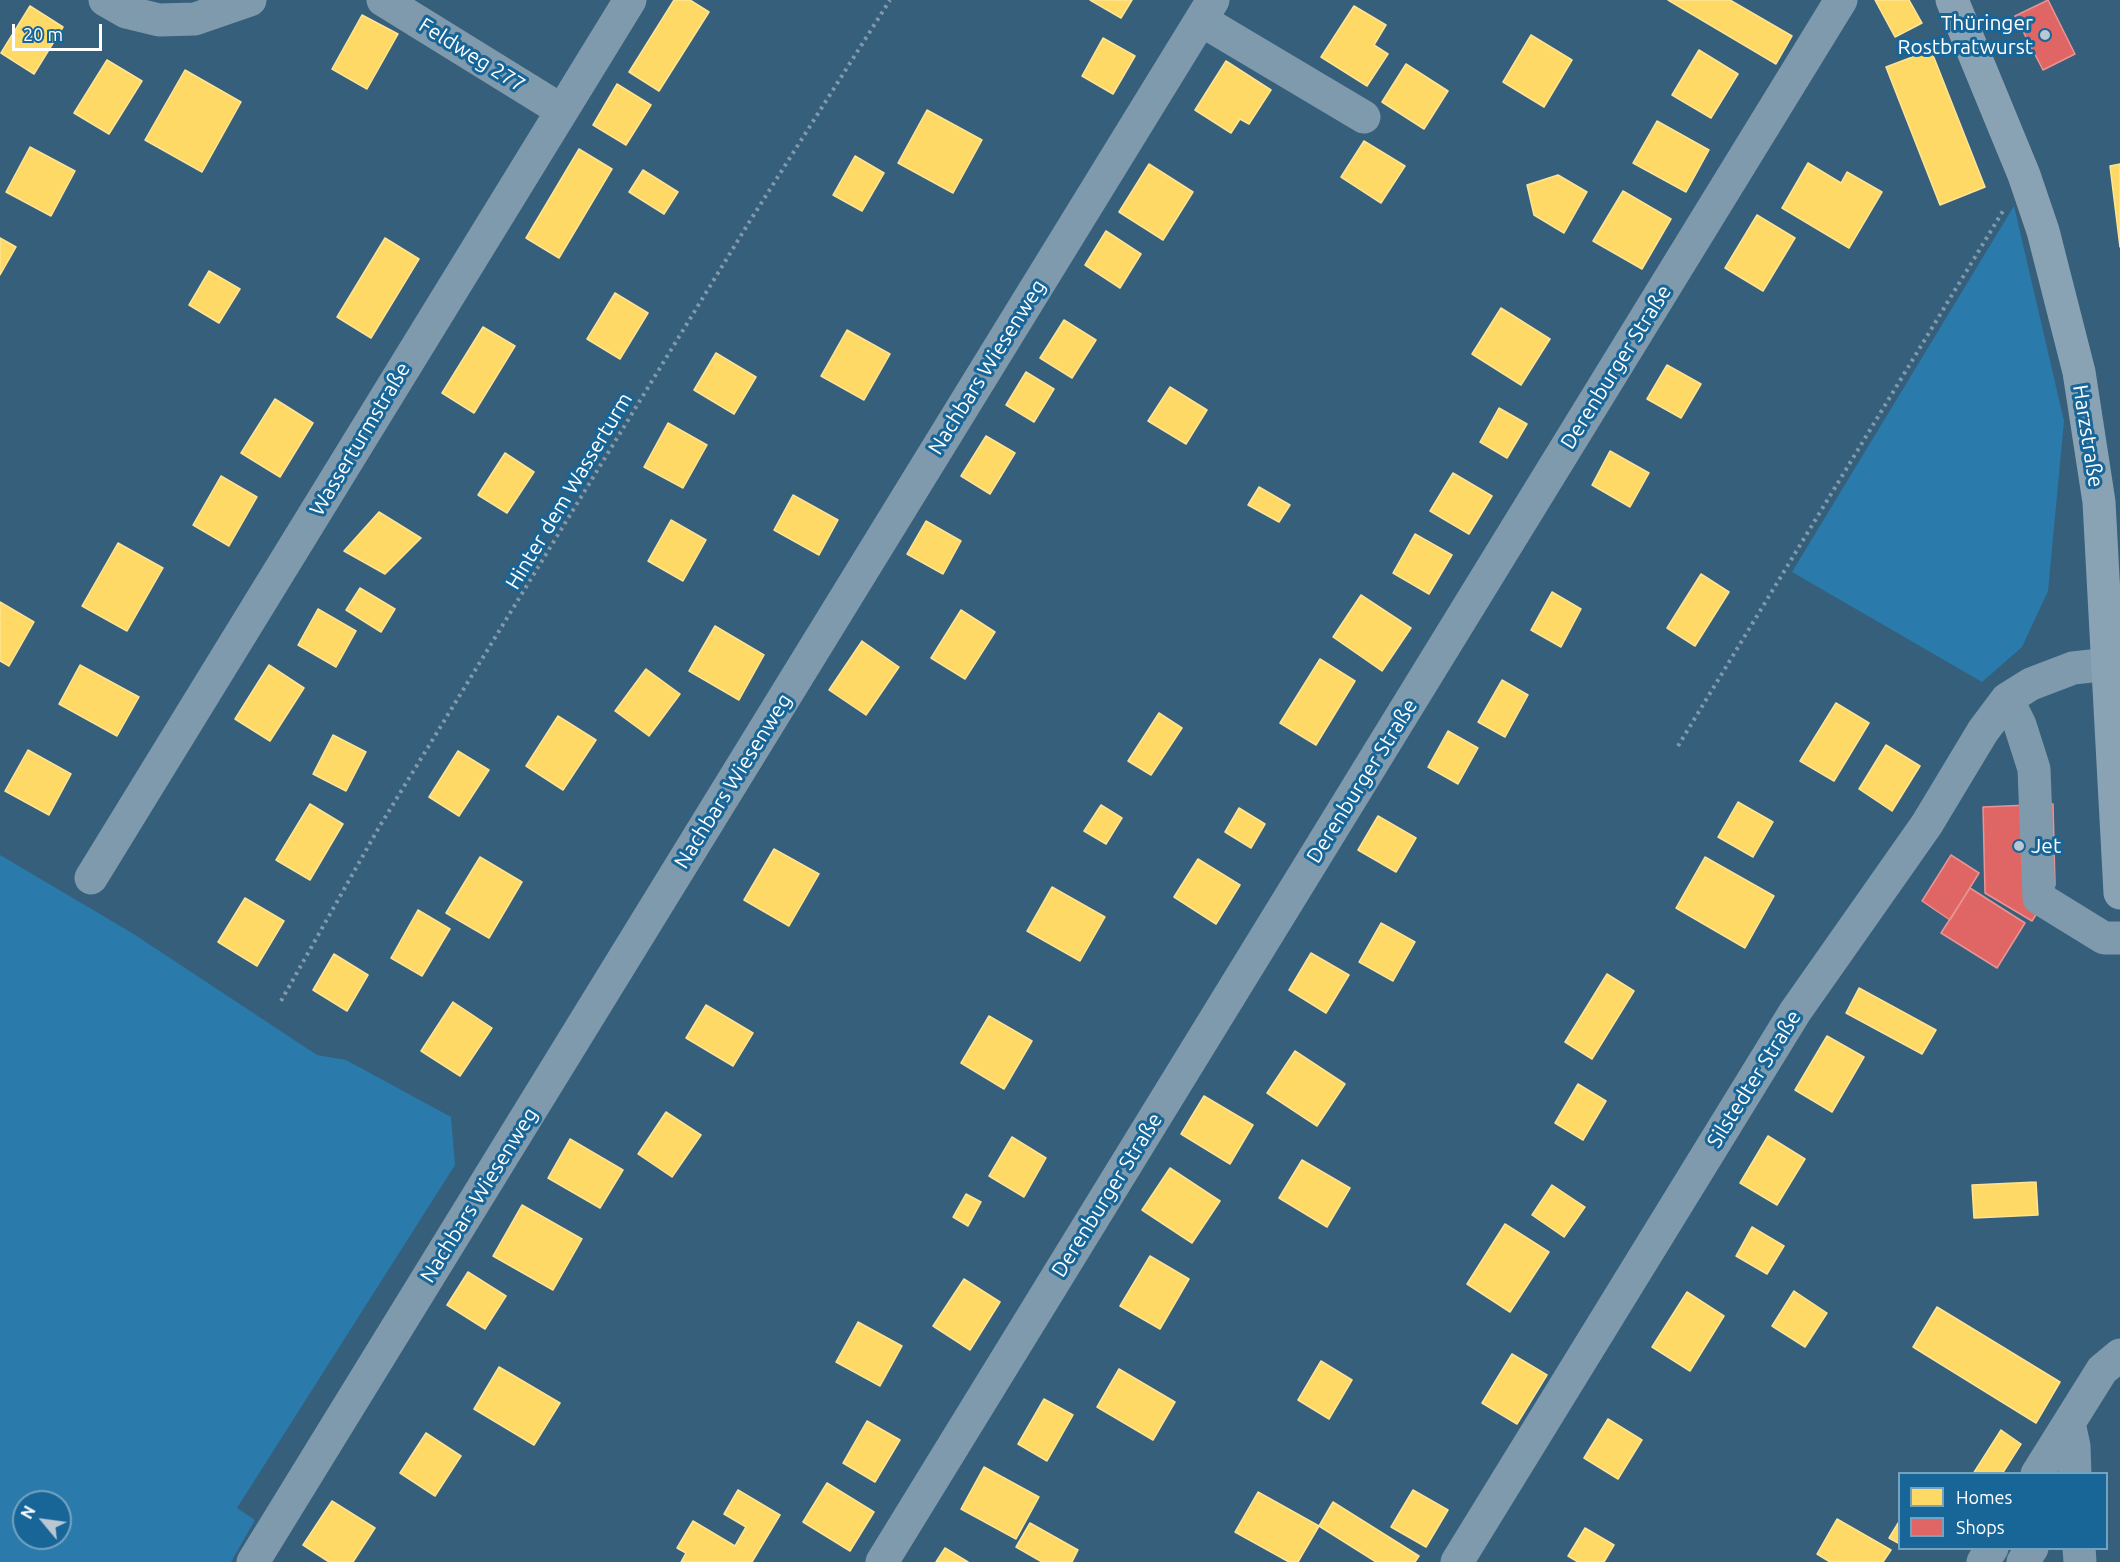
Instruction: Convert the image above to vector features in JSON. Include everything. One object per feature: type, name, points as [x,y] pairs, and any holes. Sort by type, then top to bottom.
[{"type":"main road","name":"Harzstraße","points":[[1952,0],[2024,175],[2068,326],[2086,411],[2098,502],[2109,664],[2120,893]]},
{"type":"street","points":[[105,0],[126,12],[159,20],[195,19],[250,0]]},
{"type":"street","name":"Feldweg 277","points":[[382,0],[561,110]]},
{"type":"street","name":"Wasserturmstraße","points":[[91,878],[630,0]]},
{"type":"street","name":"Derenburger Straße","points":[[882,1562],[1841,0]]},
{"type":"street","points":[[1207,10],[1364,117]]},
{"type":"street","name":"Nachbars Wiesenweg","points":[[253,1562],[1207,10]]},
{"type":"street","name":"Silstedter Straße","points":[[1457,1562],[1795,1012],[1927,824],[1983,731],[2007,699],[2049,675],[2073,668],[2109,664]]},
{"type":"street","points":[[2007,699],[2020,725],[2034,769],[2039,898],[2104,938],[2120,938]]},
{"type":"street","points":[[2038,1472],[2102,1370],[2120,1354]]},
{"type":"street","points":[[2068,1423],[2073,1433],[2075,1472]]},
{"type":"path","name":"Hinter dem Wasserturm","points":[[281,1001],[378,829],[507,623],[742,234],[890,0]]},
{"type":"path","points":[[1678,746],[2024,175]]},
{"type":"shaded area","points":[[2014,206],[2064,421],[2048,591],[2022,647],[1982,682],[1792,572]]},
{"type":"shaded area","points":[[0,855],[132,933],[317,1055],[346,1060],[451,1117],[455,1165],[237,1508],[255,1520],[231,1562],[0,1562]]},
{"type":"building: Homes","points":[[674,0],[690,0],[709,12],[659,91],[629,72]]},
{"type":"building: Homes","points":[[1090,0],[1132,0],[1121,18]]},
{"type":"building: Homes","points":[[1668,0],[1730,0],[1792,36],[1776,64]]},
{"type":"building: Homes","points":[[1875,0],[1909,0],[1922,23],[1895,37]]},
{"type":"building: Homes","points":[[30,6],[63,27],[34,74],[1,53]]},
{"type":"building: Homes","points":[[1354,6],[1386,25],[1374,45],[1388,54],[1367,86],[1321,57]]},
{"type":"building: Homes","points":[[362,15],[398,34],[367,89],[332,69]]},
{"type":"building: Homes","points":[[1531,35],[1572,60],[1544,107],[1503,82]]},
{"type":"building: Homes","points":[[1103,38],[1135,56],[1113,94],[1082,76]]},
{"type":"building: Homes","points":[[1699,50],[1738,74],[1711,118],[1672,95]]},
{"type":"building: Homes","points":[[1931,50],[1985,187],[1940,205],[1886,67]]},
{"type":"building: Homes","points":[[107,60],[142,81],[109,134],[74,113]]},
{"type":"building: Homes","points":[[1226,61],[1271,90],[1249,124],[1240,119],[1231,133],[1195,110]]},
{"type":"building: Homes","points":[[1406,64],[1448,91],[1424,129],[1382,102]]},
{"type":"building: Homes","points":[[185,70],[241,102],[202,172],[145,140]]},
{"type":"building: Homes","points":[[617,84],[651,105],[626,145],[593,125]]},
{"type":"building: Homes","points":[[927,110],[982,140],[953,193],[898,163]]},
{"type":"building: Homes","points":[[1657,121],[1709,150],[1686,192],[1633,163]]},
{"type":"building: Homes","points":[[1364,141],[1405,166],[1381,203],[1341,177]]},
{"type":"building: Homes","points":[[30,147],[75,171],[51,216],[6,192]]},
{"type":"building: Homes","points":[[579,149],[612,169],[559,258],[526,238]]},
{"type":"building: Homes","points":[[855,156],[884,173],[862,211],[833,195]]},
{"type":"building: Homes","points":[[1808,163],[1841,183],[1847,172],[1882,192],[1849,248],[1782,208]]},
{"type":"building: Homes","points":[[1149,164],[1193,192],[1163,240],[1119,212]]},
{"type":"building: Homes","points":[[2120,164],[2120,247],[2110,166]]},
{"type":"building: Homes","points":[[643,170],[678,192],[664,214],[629,192]]},
{"type":"building: Homes","points":[[1558,175],[1587,192],[1564,233],[1534,215],[1527,185]]},
{"type":"building: Homes","points":[[1623,191],[1671,219],[1642,269],[1593,241]]},
{"type":"building: Homes","points":[[1757,215],[1795,238],[1763,291],[1725,268]]},
{"type":"building: Homes","points":[[1106,231],[1141,254],[1120,288],[1085,265]]},
{"type":"building: Homes","points":[[0,238],[16,247],[0,275]]},
{"type":"building: Homes","points":[[385,238],[419,259],[371,338],[337,317]]},
{"type":"building: Homes","points":[[209,271],[240,289],[219,323],[189,305]]},
{"type":"building: Homes","points":[[615,293],[648,313],[620,359],[587,339]]},
{"type":"building: Homes","points":[[1501,308],[1550,339],[1521,385],[1472,354]]},
{"type":"building: Homes","points":[[1064,320],[1096,340],[1072,378],[1040,358]]},
{"type":"building: Homes","points":[[483,327],[515,346],[474,413],[442,393]]},
{"type":"building: Homes","points":[[847,330],[890,354],[864,400],[821,376]]},
{"type":"building: Homes","points":[[716,353],[756,377],[734,414],[694,390]]},
{"type":"building: Homes","points":[[1667,365],[1701,384],[1681,418],[1647,399]]},
{"type":"building: Homes","points":[[1026,372],[1054,389],[1034,422],[1006,405]]},
{"type":"building: Homes","points":[[1170,387],[1207,410],[1186,444],[1148,421]]},
{"type":"building: Homes","points":[[275,399],[313,423],[280,477],[241,453]]},
{"type":"building: Homes","points":[[1499,408],[1527,424],[1507,458],[1480,442]]},
{"type":"building: Homes","points":[[668,423],[707,445],[683,488],[644,467]]},
{"type":"building: Homes","points":[[986,436],[1015,453],[990,494],[961,476]]},
{"type":"building: Homes","points":[[1610,451],[1649,473],[1630,507],[1592,485]]},
{"type":"building: Homes","points":[[505,453],[534,472],[507,513],[478,495]]},
{"type":"building: Homes","points":[[1453,473],[1492,496],[1469,534],[1430,511]]},
{"type":"building: Homes","points":[[221,476],[257,497],[229,546],[193,525]]},
{"type":"building: Homes","points":[[1259,487],[1290,505],[1279,522],[1248,505]]},
{"type":"building: Homes","points":[[793,495],[838,520],[819,555],[774,530]]},
{"type":"building: Homes","points":[[379,512],[421,538],[385,574],[344,551]]},
{"type":"building: Homes","points":[[671,520],[706,540],[683,581],[648,561]]},
{"type":"building: Homes","points":[[926,521],[961,541],[943,574],[907,554]]},
{"type":"building: Homes","points":[[1415,534],[1452,555],[1429,594],[1393,573]]},
{"type":"building: Homes","points":[[118,543],[163,568],[127,631],[82,606]]},
{"type":"building: Homes","points":[[1701,574],[1729,592],[1695,646],[1667,628]]},
{"type":"building: Homes","points":[[360,588],[395,609],[381,632],[346,610]]},
{"type":"building: Homes","points":[[1552,592],[1581,609],[1561,647],[1531,630]]},
{"type":"building: Homes","points":[[1361,595],[1411,628],[1382,671],[1333,637]]},
{"type":"building: Homes","points":[[0,602],[34,622],[9,666],[0,661]]},
{"type":"building: Homes","points":[[318,609],[356,631],[336,667],[298,645]]},
{"type":"building: Homes","points":[[961,610],[995,632],[965,679],[931,658]]},
{"type":"building: Homes","points":[[715,626],[764,655],[739,700],[689,671]]},
{"type":"building: Homes","points":[[862,641],[899,667],[866,715],[829,690]]},
{"type":"building: Homes","points":[[1320,659],[1355,681],[1316,745],[1280,723]]},
{"type":"building: Homes","points":[[80,665],[139,697],[117,736],[59,704]]},
{"type":"building: Homes","points":[[269,665],[304,688],[270,741],[235,719]]},
{"type":"building: Homes","points":[[646,669],[680,694],[649,736],[615,711]]},
{"type":"building: Homes","points":[[1502,680],[1528,695],[1505,737],[1478,722]]},
{"type":"building: Homes","points":[[1836,703],[1869,723],[1834,781],[1800,761]]},
{"type":"building: Homes","points":[[1159,713],[1182,728],[1151,775],[1128,761]]},
{"type":"building: Homes","points":[[558,716],[596,740],[563,790],[526,766]]},
{"type":"building: Homes","points":[[1448,731],[1478,748],[1458,784],[1428,767]]},
{"type":"building: Homes","points":[[333,735],[366,752],[346,791],[313,774]]},
{"type":"building: Homes","points":[[1886,745],[1920,766],[1892,811],[1859,789]]},
{"type":"building: Homes","points":[[28,750],[71,774],[49,815],[5,791]]},
{"type":"building: Homes","points":[[458,751],[489,770],[459,816],[429,797]]},
{"type":"building: Homes","points":[[1738,802],[1773,822],[1753,857],[1718,837]]},
{"type":"building: Homes","points":[[310,804],[343,824],[310,880],[276,860]]},
{"type":"building: Homes","points":[[1101,805],[1122,818],[1106,844],[1084,831]]},
{"type":"building: Homes","points":[[1239,808],[1265,824],[1251,848],[1225,832]]},
{"type":"building: Homes","points":[[1378,816],[1416,838],[1396,872],[1358,850]]},
{"type":"building: Homes","points":[[774,849],[819,874],[789,926],[744,900]]},
{"type":"building: Homes","points":[[480,857],[522,882],[489,938],[446,913]]},
{"type":"building: Homes","points":[[1705,857],[1774,896],[1745,948],[1676,908]]},
{"type":"building: Homes","points":[[1198,859],[1240,885],[1216,924],[1174,897]]},
{"type":"building: Homes","points":[[1052,887],[1105,917],[1080,961],[1027,931]]},
{"type":"building: Homes","points":[[245,898],[284,921],[257,966],[218,942]]},
{"type":"building: Homes","points":[[418,910],[450,929],[422,976],[391,958]]},
{"type":"building: Homes","points":[[1381,923],[1415,942],[1393,981],[1359,962]]},
{"type":"building: Homes","points":[[1311,953],[1349,975],[1326,1013],[1289,990]]},
{"type":"building: Homes","points":[[334,954],[368,975],[347,1011],[313,990]]},
{"type":"building: Homes","points":[[1607,974],[1634,991],[1592,1059],[1565,1042]]},
{"type":"building: Homes","points":[[1859,988],[1936,1030],[1922,1054],[1846,1013]]},
{"type":"building: Homes","points":[[453,1002],[492,1028],[460,1076],[421,1051]]},
{"type":"building: Homes","points":[[706,1005],[753,1033],[733,1066],[686,1038]]},
{"type":"building: Homes","points":[[989,1016],[1032,1041],[1004,1089],[961,1063]]},
{"type":"building: Homes","points":[[1827,1036],[1864,1057],[1832,1112],[1795,1090]]},
{"type":"building: Homes","points":[[1295,1051],[1345,1084],[1317,1126],[1267,1093]]},
{"type":"building: Homes","points":[[1578,1084],[1606,1101],[1583,1140],[1555,1123]]},
{"type":"building: Homes","points":[[1204,1096],[1253,1125],[1230,1164],[1181,1134]]},
{"type":"building: Homes","points":[[666,1112],[701,1135],[672,1177],[638,1154]]},
{"type":"building: Homes","points":[[1768,1136],[1805,1159],[1777,1205],[1740,1183]]},
{"type":"building: Homes","points":[[1012,1137],[1046,1158],[1024,1197],[989,1176]]},
{"type":"building: Homes","points":[[570,1139],[623,1170],[600,1208],[548,1178]]},
{"type":"building: Homes","points":[[1302,1160],[1350,1188],[1327,1227],[1279,1198]]},
{"type":"building: Homes","points":[[1170,1168],[1220,1201],[1192,1243],[1142,1210]]},
{"type":"building: Homes","points":[[2036,1182],[2038,1215],[1974,1218],[1972,1185]]},
{"type":"building: Homes","points":[[1552,1185],[1585,1207],[1564,1237],[1532,1215]]},
{"type":"building: Homes","points":[[966,1194],[981,1202],[968,1226],[953,1217]]},
{"type":"building: Homes","points":[[522,1205],[582,1239],[553,1290],[493,1256]]},
{"type":"building: Homes","points":[[1505,1224],[1549,1252],[1510,1312],[1467,1284]]},
{"type":"building: Homes","points":[[1752,1227],[1784,1246],[1767,1274],[1736,1256]]},
{"type":"building: Homes","points":[[1150,1256],[1189,1279],[1160,1329],[1120,1306]]},
{"type":"building: Homes","points":[[468,1272],[506,1296],[485,1329],[447,1305]]},
{"type":"building: Homes","points":[[964,1279],[1000,1302],[970,1350],[933,1326]]},
{"type":"building: Homes","points":[[1794,1291],[1827,1313],[1805,1347],[1772,1326]]},
{"type":"building: Homes","points":[[1687,1292],[1724,1316],[1690,1371],[1652,1347]]},
{"type":"building: Homes","points":[[1937,1307],[2060,1382],[2036,1423],[1913,1347]]},
{"type":"building: Homes","points":[[858,1322],[902,1346],[880,1386],[836,1362]]},
{"type":"building: Homes","points":[[1512,1354],[1547,1375],[1517,1424],[1482,1403]]},
{"type":"building: Homes","points":[[1321,1361],[1352,1380],[1329,1419],[1298,1400]]},
{"type":"building: Homes","points":[[499,1367],[560,1403],[534,1445],[474,1409]]},
{"type":"building: Homes","points":[[1119,1369],[1175,1402],[1153,1440],[1097,1407]]},
{"type":"building: Homes","points":[[1044,1399],[1073,1415],[1047,1461],[1018,1444]]},
{"type":"building: Homes","points":[[1608,1419],[1642,1440],[1618,1479],[1584,1458]]},
{"type":"building: Homes","points":[[867,1421],[900,1440],[875,1482],[843,1463]]},
{"type":"building: Homes","points":[[2001,1430],[2021,1444],[2003,1472],[1974,1472]]},
{"type":"building: Homes","points":[[426,1433],[461,1456],[435,1496],[400,1473]]},
{"type":"building: Homes","points":[[984,1467],[1039,1497],[1016,1539],[961,1509]]},
{"type":"building: Homes","points":[[827,1483],[874,1512],[850,1551],[803,1522]]},
{"type":"building: Homes","points":[[738,1490],[780,1515],[752,1562],[681,1562],[686,1553],[677,1548],[693,1521],[735,1546],[746,1527],[724,1514]]},
{"type":"building: Homes","points":[[1413,1490],[1448,1510],[1426,1547],[1391,1527]]},
{"type":"building: Homes","points":[[1258,1492],[1319,1526],[1298,1562],[1289,1562],[1235,1532]]},
{"type":"building: Homes","points":[[332,1501],[375,1528],[353,1562],[329,1562],[303,1545]]},
{"type":"building: Homes","points":[[1333,1502],[1419,1556],[1415,1562],[1376,1562],[1319,1526]]},
{"type":"building: Homes","points":[[1837,1519],[1891,1550],[1883,1562],[1830,1562],[1817,1554]]},
{"type":"building: Homes","points":[[1030,1523],[1078,1550],[1072,1562],[1042,1562],[1016,1547]]},
{"type":"building: Homes","points":[[1898,1523],[1898,1543],[1889,1538]]},
{"type":"building: Homes","points":[[1585,1528],[1614,1545],[1604,1562],[1578,1562],[1568,1556]]},
{"type":"building: Homes","points":[[945,1548],[968,1562],[936,1562]]},
{"type":"building: Shops","name":"Thüringer Rostbratwurst","points":[[2048,0],[2075,54],[2043,70],[2015,16]]},
{"type":"building: Shops","name":"Jet","points":[[2053,804],[2055,885],[2032,921],[1985,893],[1983,807]]},
{"type":"building: Shops","points":[[1951,855],[1979,873],[1950,920],[1922,901]]},
{"type":"building: Shops","points":[[1970,888],[2025,923],[1997,968],[1941,933]]},
{"type":"place","name":"Thüringer Rostbratwurst","points":[[2045,35]]},
{"type":"place","name":"Jet","points":[[2019,846]]}]
